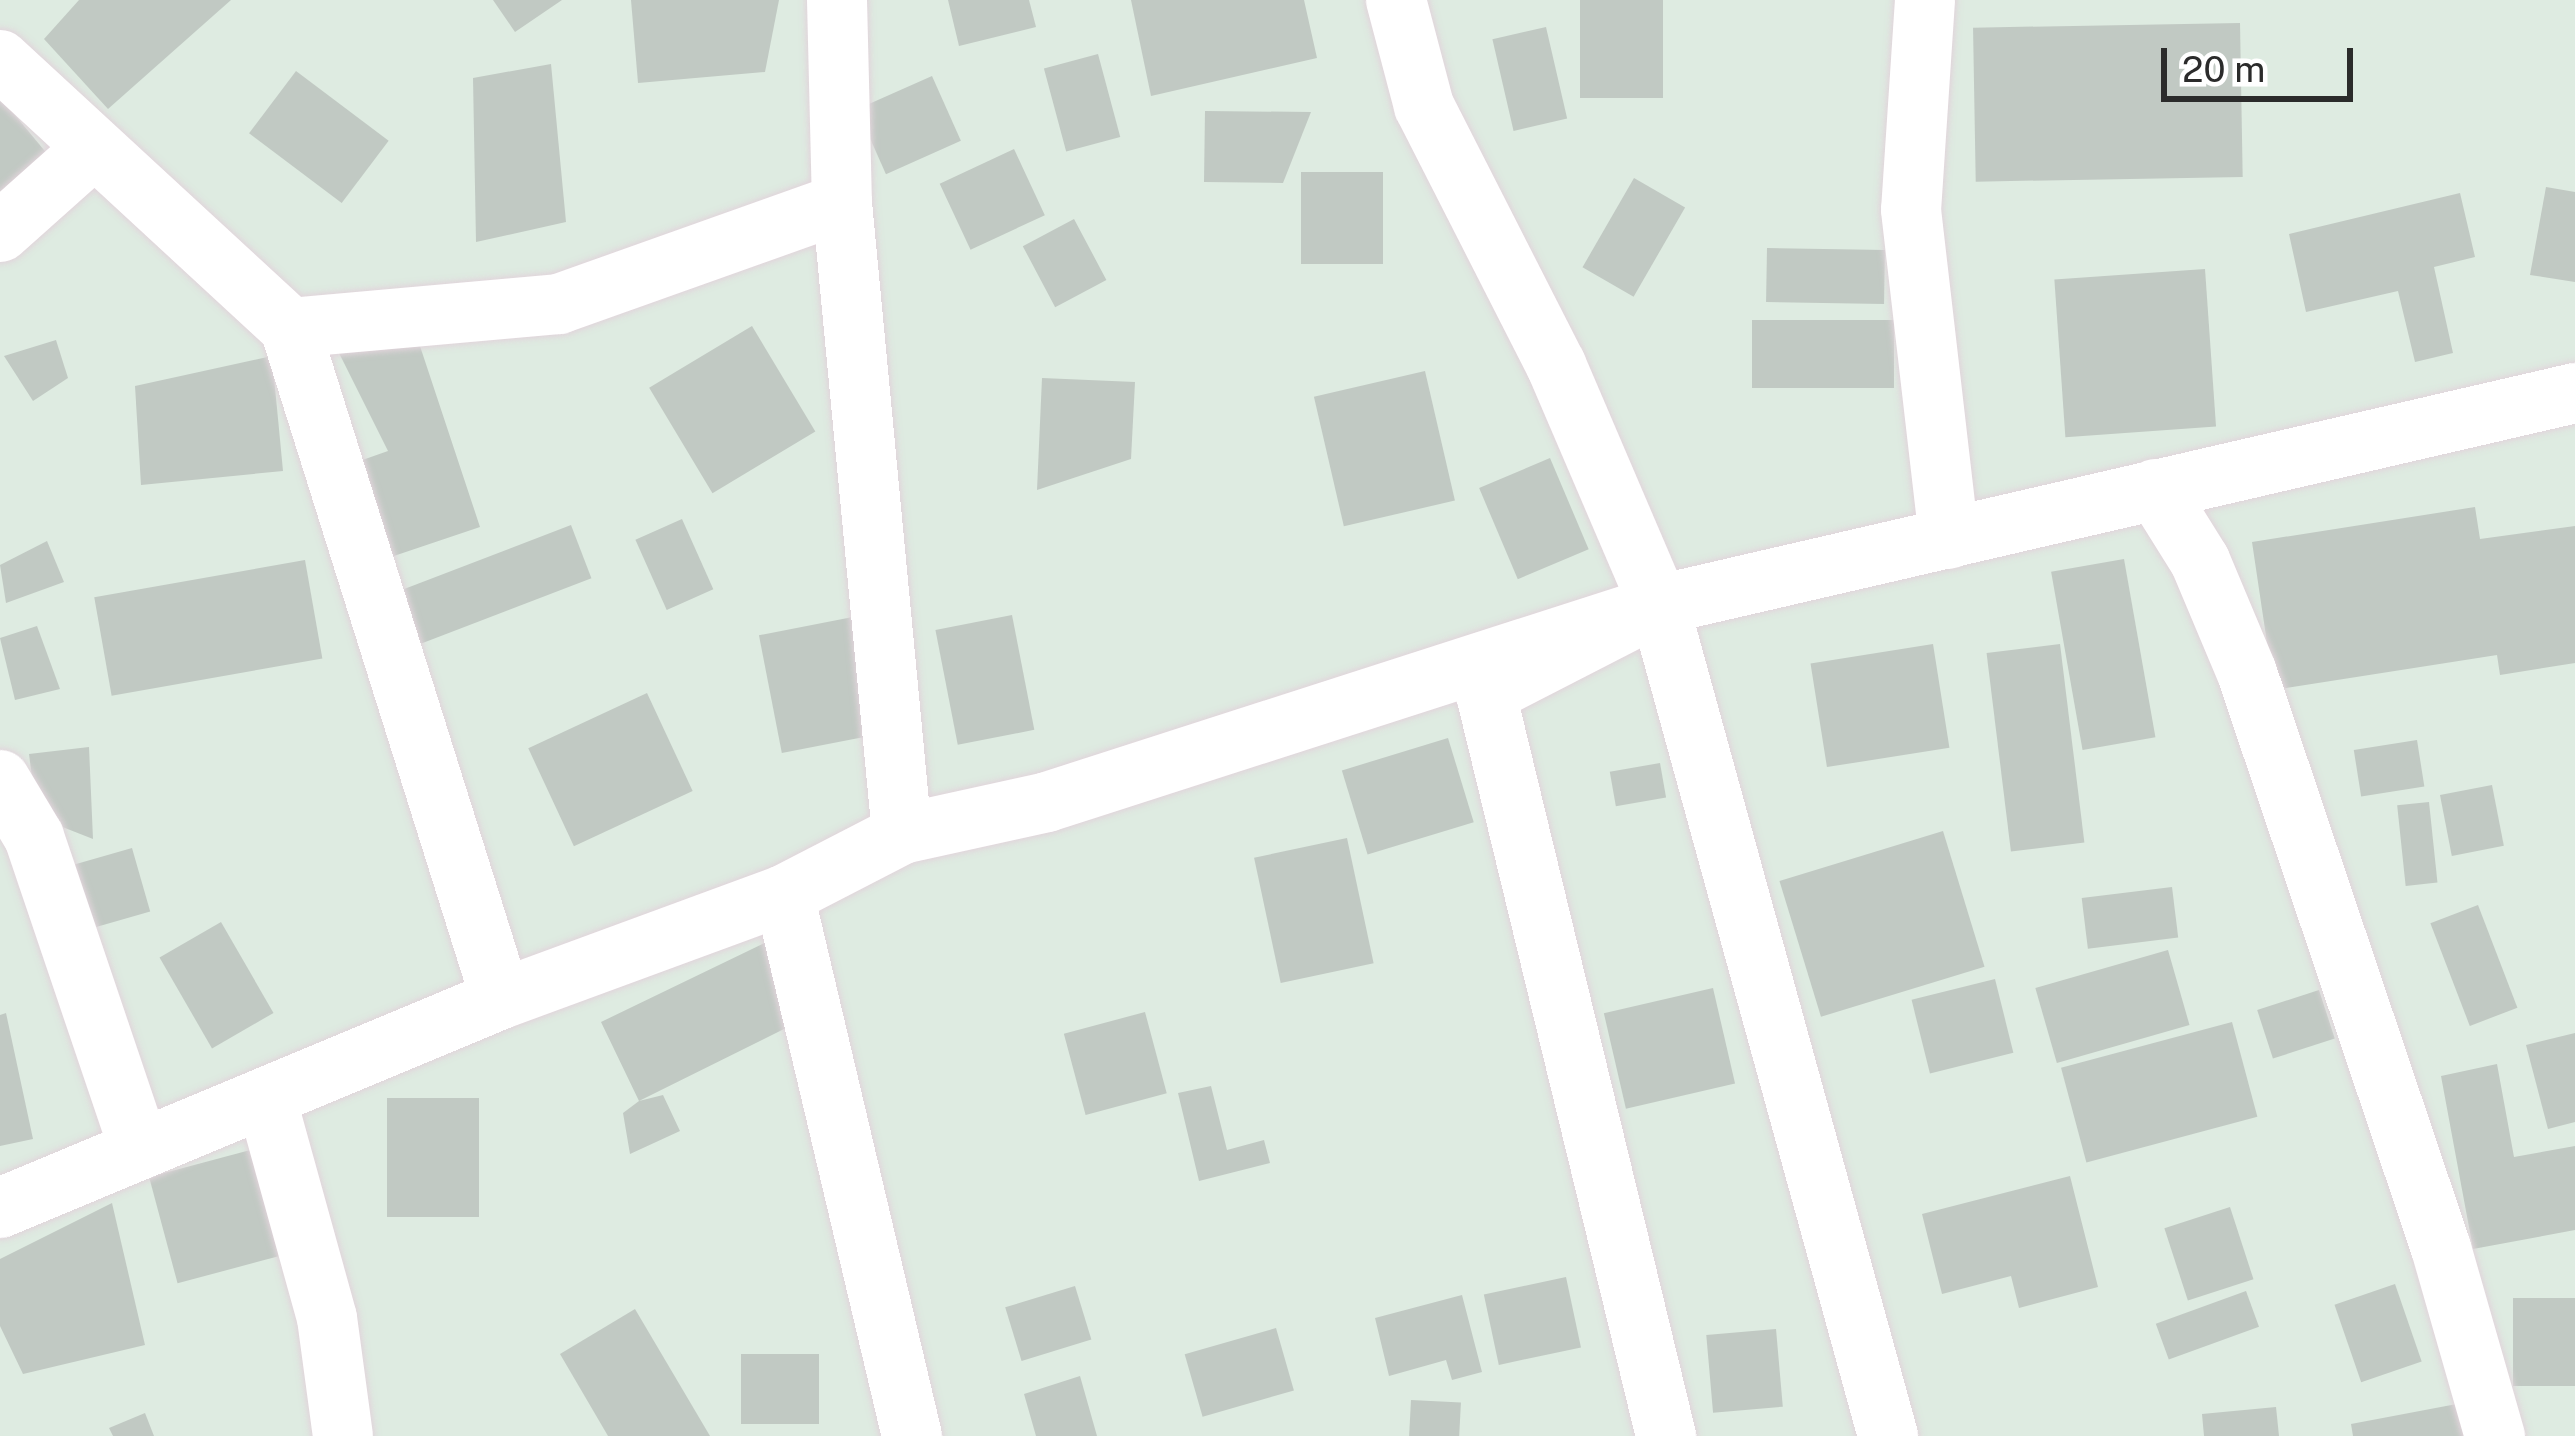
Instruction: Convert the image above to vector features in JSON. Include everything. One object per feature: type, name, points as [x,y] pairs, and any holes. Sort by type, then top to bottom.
[{"type":"street","points":[[837,0],[842,202],[902,834]]},
{"type":"street","points":[[1396,0],[1424,106],[1556,365],[1659,604],[1888,1436]]},
{"type":"street","points":[[1925,0],[1911,210],[1949,539]]},
{"type":"street","points":[[0,60],[290,328],[501,999]]},
{"type":"street","points":[[0,232],[92,149]]},
{"type":"street","points":[[290,328],[559,304],[842,202]]},
{"type":"street","points":[[0,1208],[501,999],[784,895],[902,834],[1047,802],[1659,604],[2575,392]]},
{"type":"street","points":[[2155,489],[2200,562],[2262,712],[2441,1248],[2495,1436]]},
{"type":"street","points":[[1659,604],[1486,694],[1666,1436]]},
{"type":"street","points":[[0,779],[34,837],[140,1150]]},
{"type":"street","points":[[784,895],[912,1436]]},
{"type":"street","points":[[266,1098],[326,1318],[343,1436]]},
{"type":"building","points":[[79,0],[231,0],[108,109],[44,39]]},
{"type":"building","points":[[493,0],[562,0],[515,32]]},
{"type":"building","points":[[631,0],[779,0],[765,72],[638,83]]},
{"type":"building","points":[[948,0],[1029,0],[1036,27],[959,46]]},
{"type":"building","points":[[1131,0],[1304,0],[1317,58],[1151,96]]},
{"type":"building","points":[[1580,0],[1663,0],[1663,98],[1580,98]]},
{"type":"building","points":[[2240,23],[2243,177],[1976,182],[1973,28]]},
{"type":"building","points":[[1546,27],[1567,119],[1514,131],[1492,39]]},
{"type":"building","points":[[1098,54],[1120,137],[1066,152],[1044,68]]},
{"type":"building","points":[[551,64],[566,222],[476,242],[473,78]]},
{"type":"building","points":[[296,71],[389,141],[342,203],[249,133]]},
{"type":"building","points":[[932,76],[961,141],[886,174],[857,109]]},
{"type":"building","points":[[0,97],[49,156],[0,198]]},
{"type":"building","points":[[1205,111],[1311,112],[1283,183],[1204,182]]},
{"type":"building","points":[[1014,149],[1045,215],[971,250],[940,184]]},
{"type":"building","points":[[1301,172],[1383,172],[1383,264],[1301,264]]},
{"type":"building","points":[[1634,178],[1685,208],[1634,297],[1582,267]]},
{"type":"building","points":[[2546,187],[2575,192],[2575,282],[2530,275]]},
{"type":"building","points":[[2460,193],[2475,257],[2434,267],[2453,353],[2415,362],[2398,291],[2306,312],[2289,234]]},
{"type":"building","points":[[1074,219],[1106,280],[1055,307],[1023,246]]},
{"type":"building","points":[[1767,248],[1885,250],[1884,304],[1766,302]]},
{"type":"building","points":[[2205,269],[2216,427],[2065,437],[2054,280]]},
{"type":"building","points":[[1752,320],[1894,320],[1894,388],[1752,388]]},
{"type":"building","points":[[752,326],[815,431],[712,493],[649,388]]},
{"type":"building","points":[[416,334],[480,527],[382,560],[351,464],[388,451],[337,349]]},
{"type":"building","points":[[56,340],[68,378],[33,401],[4,356]]},
{"type":"building","points":[[272,356],[283,471],[141,485],[135,386]]},
{"type":"building","points":[[1425,371],[1455,501],[1344,526],[1314,397]]},
{"type":"building","points":[[1042,378],[1135,382],[1131,459],[1037,490]]},
{"type":"building","points":[[1550,458],[1589,549],[1518,579],[1479,488]]},
{"type":"building","points":[[2475,507],[2480,539],[2575,526],[2575,663],[2500,675],[2497,655],[2274,690],[2252,542]]},
{"type":"building","points":[[682,519],[713,589],[667,610],[635,540]]},
{"type":"building","points":[[571,525],[591,578],[404,650],[383,597]]},
{"type":"building","points":[[47,541],[64,582],[6,603],[0,565]]},
{"type":"building","points":[[2124,559],[2155,737],[2083,750],[2051,572]]},
{"type":"building","points":[[305,560],[322,658],[112,696],[94,597]]},
{"type":"building","points":[[863,615],[886,733],[782,753],[759,635]]},
{"type":"building","points":[[1012,615],[1034,730],[958,745],[935,630]]},
{"type":"building","points":[[37,626],[60,689],[15,700],[0,638]]},
{"type":"building","points":[[1933,644],[1949,748],[1827,767],[1811,663]]},
{"type":"building","points":[[2060,644],[2084,843],[2011,852],[1987,653]]},
{"type":"building","points":[[647,693],[693,791],[574,846],[528,748]]},
{"type":"building","points":[[1448,738],[1474,822],[1368,855],[1342,770]]},
{"type":"building","points":[[2417,740],[2424,786],[2361,796],[2354,750]]},
{"type":"building","points":[[89,747],[93,839],[37,817],[29,754]]},
{"type":"building","points":[[1660,763],[1666,797],[1616,806],[1610,772]]},
{"type":"building","points":[[2492,785],[2504,846],[2452,856],[2440,795]]},
{"type":"building","points":[[2429,802],[2437,883],[2406,886],[2397,805]]},
{"type":"building","points":[[1943,831],[1985,967],[1821,1017],[1779,881]]},
{"type":"building","points":[[1347,838],[1374,963],[1281,983],[1254,858]]},
{"type":"building","points":[[132,848],[150,911],[76,933],[58,869]]},
{"type":"building","points":[[2172,887],[2178,938],[2088,949],[2082,898]]},
{"type":"building","points":[[2478,905],[2517,1008],[2470,1026],[2430,923]]},
{"type":"building","points":[[221,922],[274,1013],[212,1048],[160,958]]},
{"type":"building","points":[[781,935],[794,1024],[639,1101],[601,1022]]},
{"type":"building","points":[[2168,950],[2189,1025],[2057,1063],[2035,988]]},
{"type":"building","points":[[1995,979],[2013,1053],[1930,1074],[1912,1000]]},
{"type":"building","points":[[1713,988],[1735,1083],[1626,1109],[1604,1013]]},
{"type":"building","points":[[2319,990],[2335,1039],[2273,1059],[2257,1010]]},
{"type":"building","points":[[1145,1012],[1167,1093],[1086,1115],[1064,1034]]},
{"type":"building","points":[[6,1013],[33,1139],[0,1146],[0,1015]]},
{"type":"building","points":[[2232,1022],[2257,1117],[2086,1162],[2061,1068]]},
{"type":"building","points":[[2575,1033],[2575,1122],[2548,1129],[2526,1045]]},
{"type":"building","points":[[2497,1064],[2514,1157],[2575,1146],[2575,1230],[2473,1249],[2441,1076]]},
{"type":"building","points":[[1211,1086],[1227,1150],[1264,1140],[1270,1163],[1199,1181],[1178,1093]]},
{"type":"building","points":[[663,1095],[680,1131],[630,1154],[623,1113],[639,1101]]},
{"type":"building","points":[[387,1098],[479,1098],[479,1217],[387,1217]]},
{"type":"building","points":[[265,1146],[293,1252],[178,1283],[149,1177]]},
{"type":"building","points":[[2070,1176],[2098,1287],[2019,1308],[2011,1276],[1942,1294],[1922,1214]]},
{"type":"building","points":[[112,1203],[145,1345],[23,1374],[0,1326],[0,1259]]},
{"type":"building","points":[[2230,1207],[2253,1279],[2188,1301],[2164,1228]]},
{"type":"building","points":[[1566,1277],[1581,1347],[1499,1365],[1484,1294]]},
{"type":"building","points":[[2395,1284],[2422,1362],[2361,1382],[2334,1305]]},
{"type":"building","points":[[1075,1286],[1091,1340],[1022,1361],[1005,1307]]},
{"type":"building","points":[[2246,1291],[2259,1327],[2169,1360],[2156,1324]]},
{"type":"building","points":[[1462,1295],[1482,1372],[1452,1380],[1446,1360],[1389,1376],[1375,1318]]},
{"type":"building","points":[[2513,1298],[2575,1298],[2575,1386],[2513,1386]]},
{"type":"building","points":[[635,1309],[710,1436],[608,1436],[560,1354]]},
{"type":"building","points":[[1276,1328],[1294,1390],[1203,1417],[1185,1354]]},
{"type":"building","points":[[1776,1329],[1783,1407],[1713,1413],[1706,1335]]},
{"type":"building","points":[[741,1354],[819,1354],[819,1424],[741,1424]]},
{"type":"building","points":[[1080,1376],[1097,1436],[1036,1436],[1024,1394]]},
{"type":"building","points":[[1411,1400],[1461,1403],[1459,1436],[1409,1436]]},
{"type":"building","points":[[2462,1403],[2467,1436],[2353,1436],[2351,1424]]},
{"type":"building","points":[[2276,1407],[2279,1436],[2204,1436],[2202,1414]]},
{"type":"building","points":[[145,1413],[154,1436],[113,1436],[109,1428]]}]
